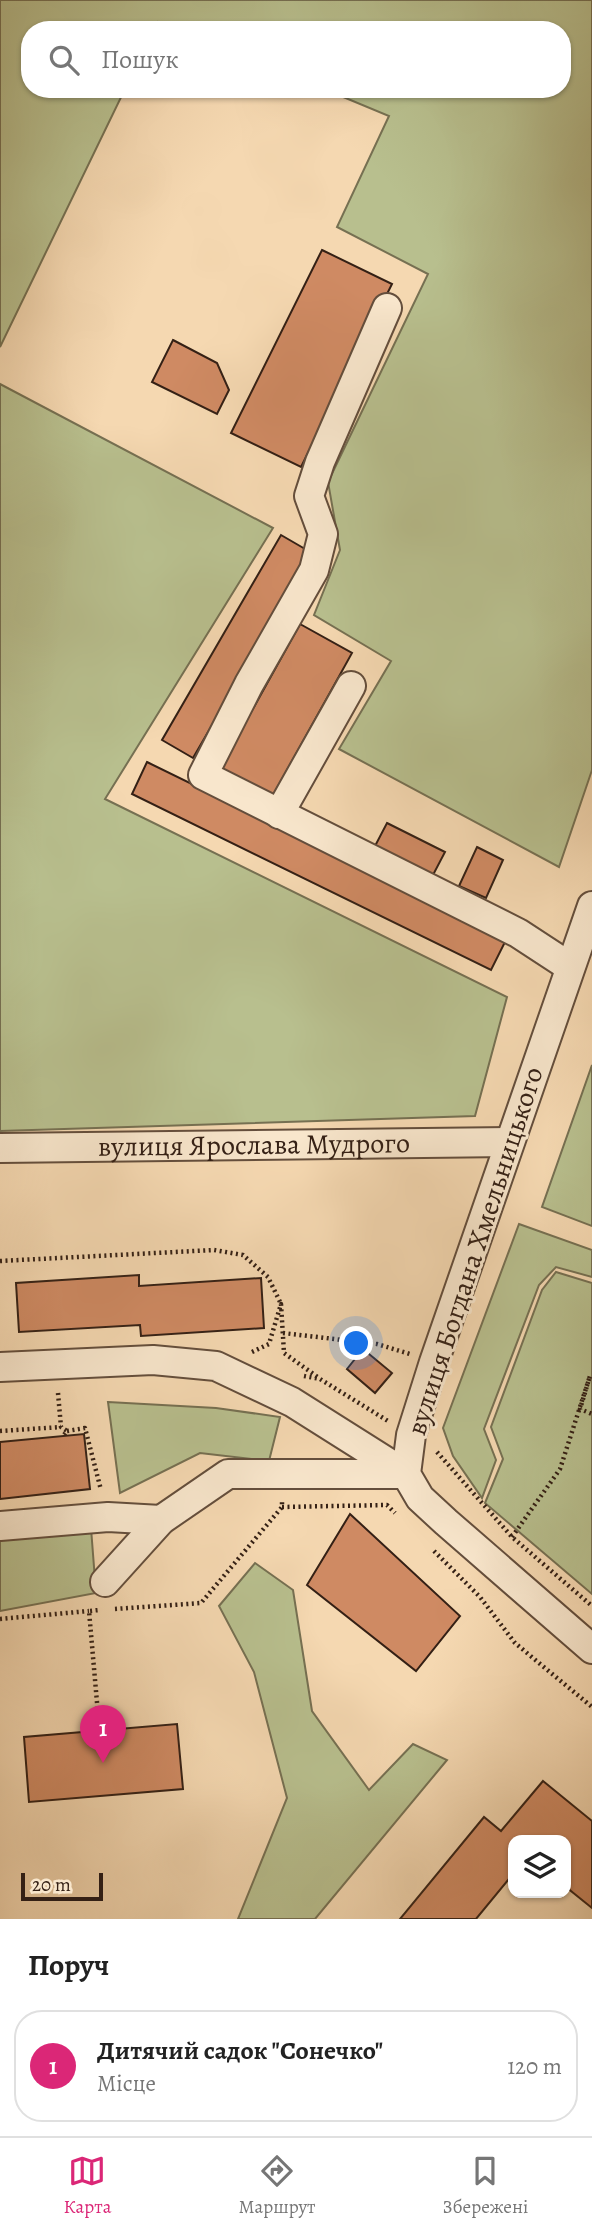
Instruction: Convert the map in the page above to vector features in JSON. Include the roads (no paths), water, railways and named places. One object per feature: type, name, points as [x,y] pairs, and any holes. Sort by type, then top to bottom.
[{"type":"street","points":[[387,308],[320,461],[310,496],[323,534],[314,570],[249,684],[203,775],[518,933],[570,967]]},
{"type":"street","points":[[279,814],[351,686]]},
{"type":"street","name":"вулиця Богдана Хмельницького","points":[[592,906],[434,1362],[411,1435],[406,1474],[420,1498],[592,1649]]},
{"type":"street","name":"вулиця Ярослава Мудрого","points":[[0,1148],[509,1142]]},
{"type":"street","points":[[0,1367],[153,1360],[216,1366],[292,1402],[406,1474]]},
{"type":"street","points":[[105,1582],[161,1520],[228,1474],[406,1474]]},
{"type":"street","points":[[0,1526],[107,1517],[161,1520]]},
{"type":"place","name":"Дитячий садок \"Сонечко\"","points":[[103,1763]]}]
